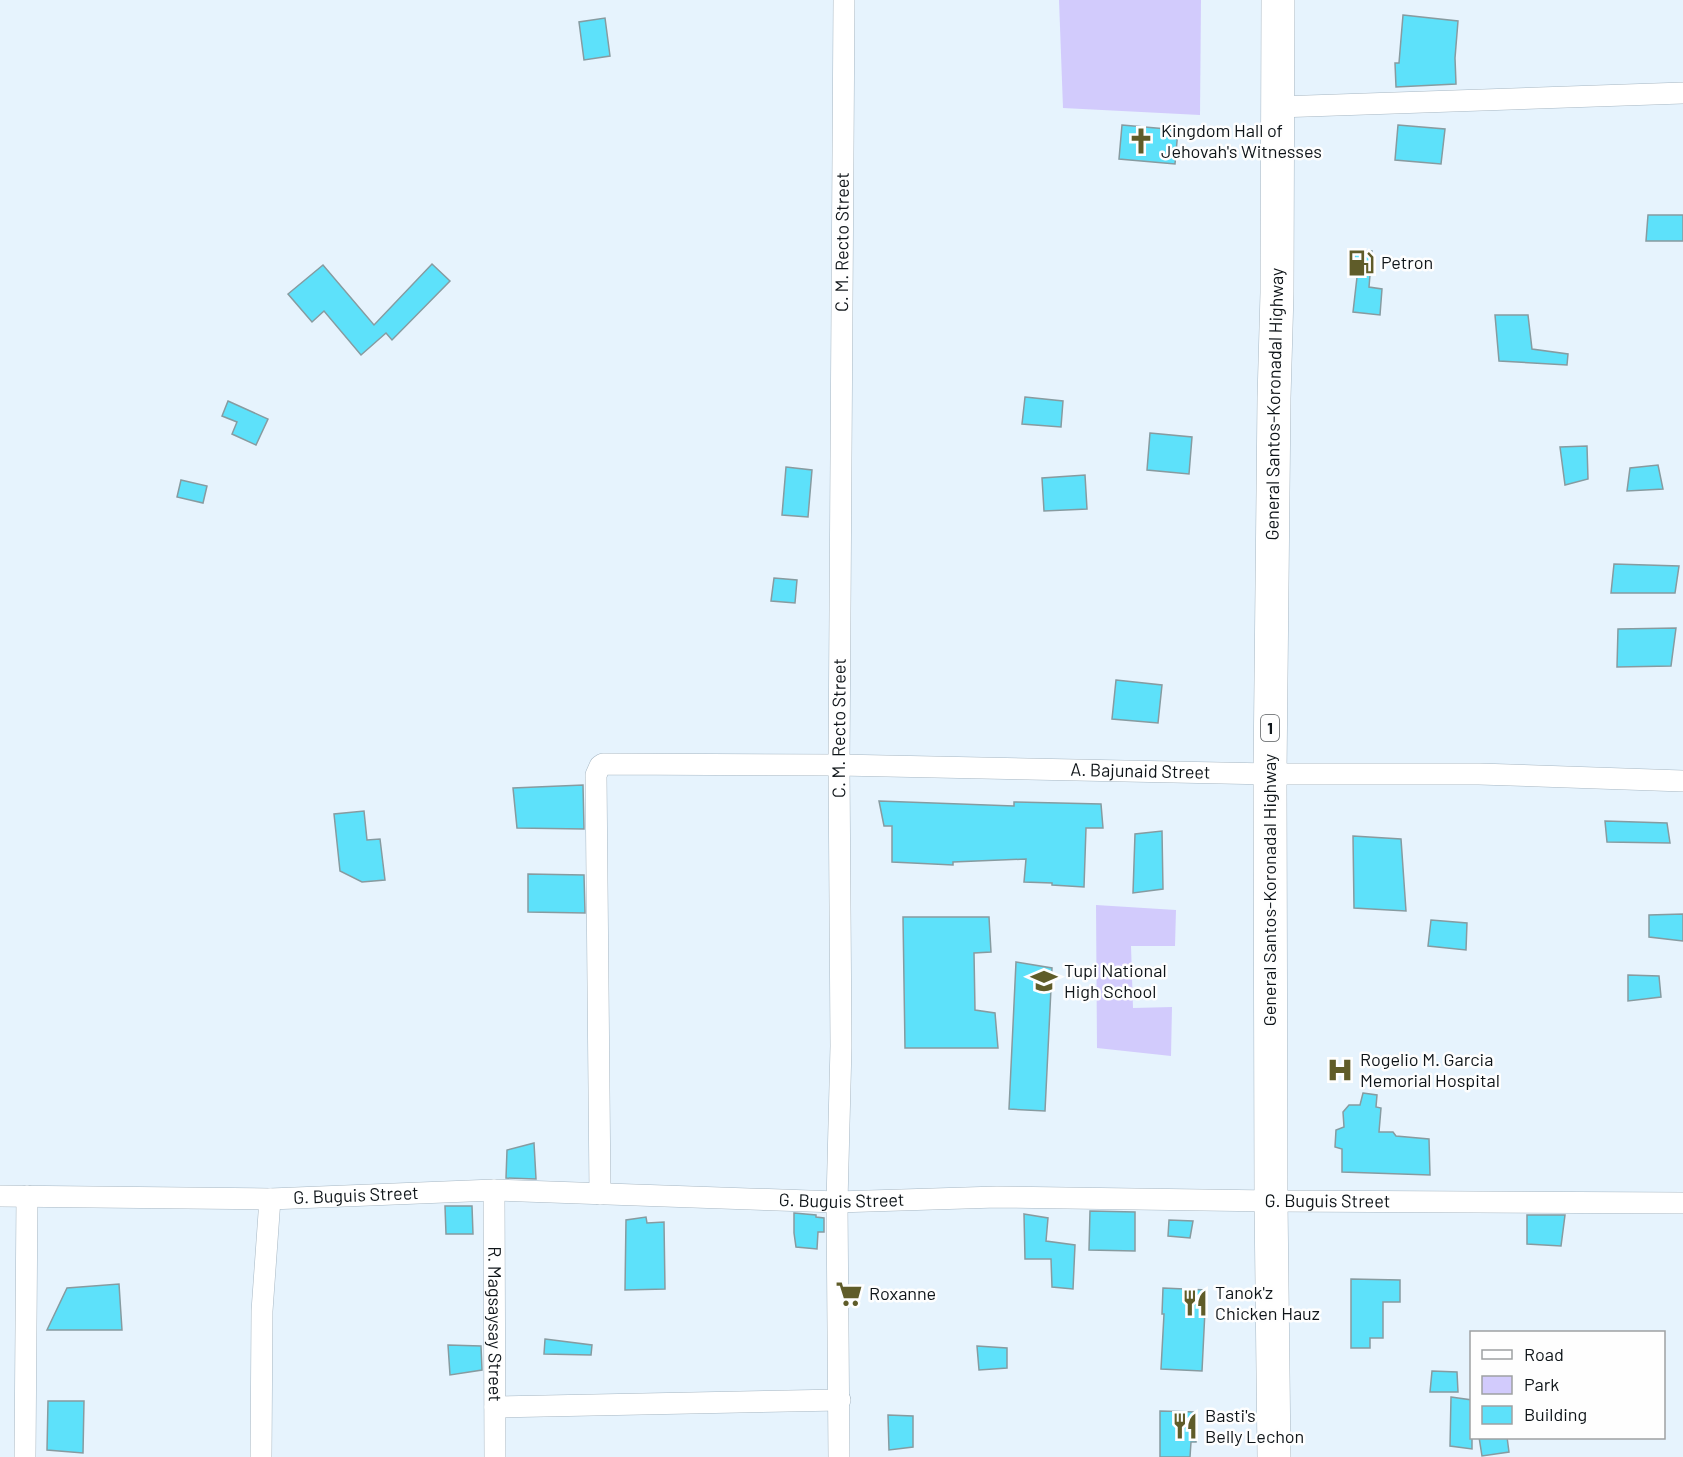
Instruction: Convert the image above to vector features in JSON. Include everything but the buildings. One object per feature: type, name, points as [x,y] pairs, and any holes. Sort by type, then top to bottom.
[{"type":"highway","name":"General Santos-Koronadal Highway","points":[[1274,1457],[1270,1202],[1270,774],[1278,0]]},
{"type":"street","name":"C. M. Recto Street","points":[[840,1457],[837,1202],[841,1046],[839,765],[844,0]]},
{"type":"street","points":[[1278,107],[1683,93]]},
{"type":"street","name":"A. Bajunaid Street","points":[[600,1194],[596,775],[600,766],[606,763],[839,765],[1270,774],[1479,774],[1683,781]]},
{"type":"street","name":"G. Buguis Street","points":[[0,1196],[270,1199],[494,1190],[837,1202],[997,1197],[1270,1202],[1683,1203]]},
{"type":"street","name":"R. Magsaysay Street","points":[[494,1190],[495,1457]]},
{"type":"street","points":[[25,1457],[27,1197]]},
{"type":"street","points":[[261,1457],[262,1311],[270,1199]]},
{"type":"street","points":[[495,1407],[840,1400]]},
{"type":"green space","points":[[1059,0],[1201,0],[1200,115],[1063,108]]},
{"type":"green space","points":[[1096,905],[1176,910],[1175,946],[1131,946],[1133,1008],[1172,1007],[1171,1056],[1097,1048]]},
{"type":"place","name":"Kingdom Hall of Jehovah's Witnesses","points":[[1141,141]]},
{"type":"place","name":"Petron","points":[[1361,263]]},
{"type":"place","name":"Tupi National High School","points":[[1044,981]]},
{"type":"place","name":"Rogelio M. Garcia Memorial Hospital","points":[[1340,1070]]},
{"type":"place","name":"Roxanne","points":[[849,1294]]},
{"type":"place","name":"Tanok'z Chicken Hauz","points":[[1195,1303]]},
{"type":"place","name":"Basti's Belly Lechon","points":[[1185,1426]]}]
